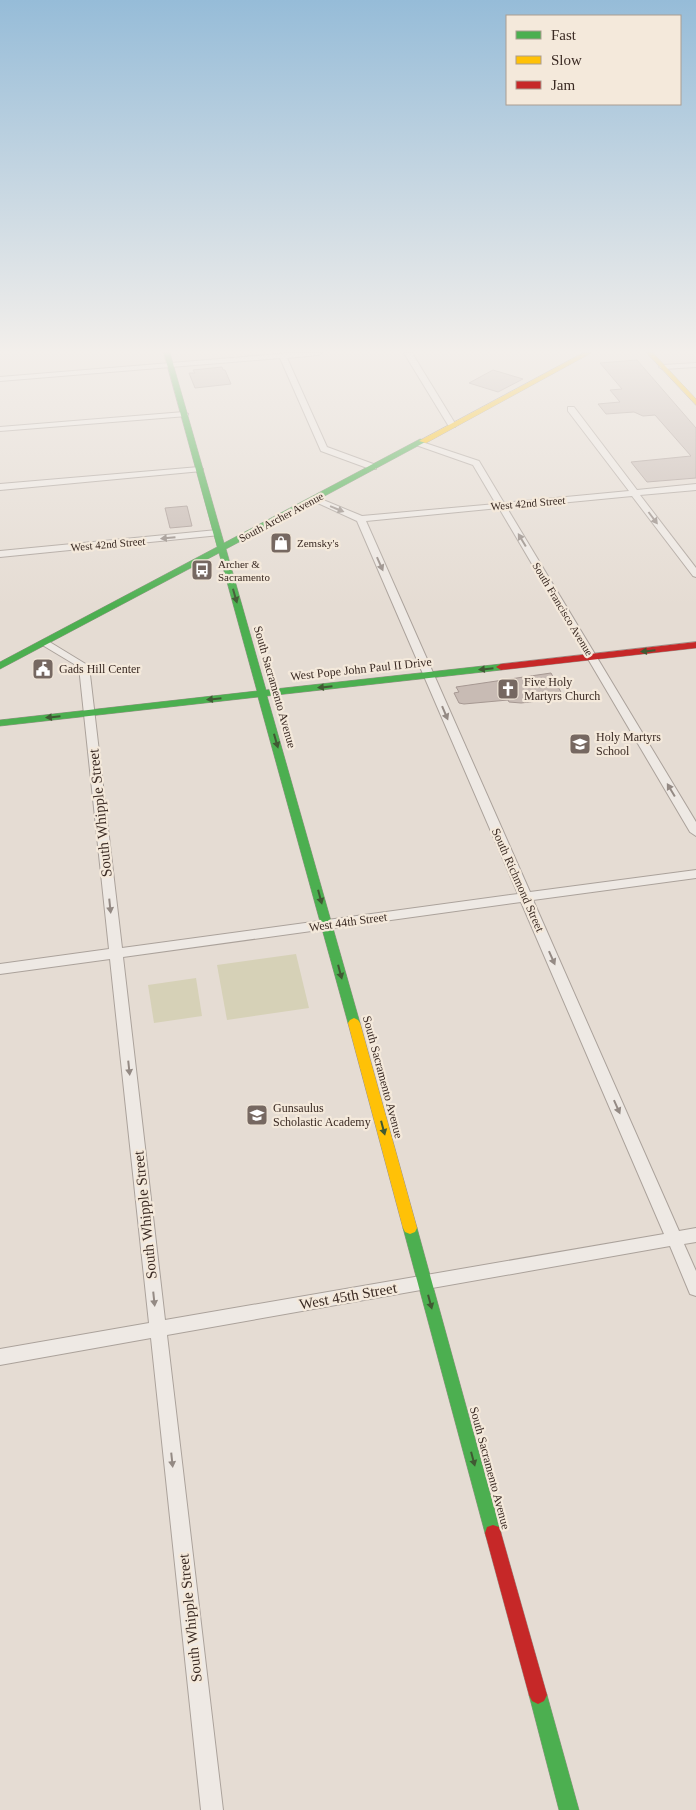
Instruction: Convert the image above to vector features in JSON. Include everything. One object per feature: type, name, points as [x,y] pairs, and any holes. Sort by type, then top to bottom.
[{"type":"street","name":"South Sacramento Avenue","points":[[190,437],[327,925],[569,1810]]},
{"type":"street","points":[[319,437],[324,449],[373,467]]},
{"type":"street","name":"South Archer Avenue","points":[[0,666],[429,437]]},
{"type":"street","points":[[593,437],[696,574]]},
{"type":"street","name":"South Francisco Avenue","points":[[419,443],[476,463],[696,832]]},
{"type":"street","points":[[0,487],[199,469]]},
{"type":"street","name":"West 42nd Street","points":[[361,519],[696,487]]},
{"type":"street","points":[[313,499],[361,519]]},
{"type":"street","name":"South Richmond Street","points":[[361,519],[696,1289]]},
{"type":"street","name":"West 42nd Street","points":[[0,554],[217,534]]},
{"type":"street","name":"South Whipple Street","points":[[44,643],[84,666],[212,1810]]},
{"type":"street","name":"West Pope John Paul II Drive","points":[[0,723],[696,645]]},
{"type":"street","name":"West 44th Street","points":[[0,969],[696,874]]},
{"type":"street","name":"West 45th Street","points":[[0,1357],[696,1234]]},
{"type":"shaded area","points":[[296,954],[309,1008],[227,1020],[217,965]]},
{"type":"shaded area","points":[[196,978],[202,1016],[154,1023],[148,985]]},
{"type":"building","points":[[675,437],[696,437],[696,478],[647,482],[631,462],[691,456]]},
{"type":"building","points":[[187,506],[192,526],[170,528],[165,508]]},
{"type":"building","name":"Five Holy Martyrs Church","points":[[551,673],[564,698],[521,703],[509,702],[508,700],[464,704],[459,703],[454,693],[459,692],[456,687]]},
{"type":"traffic: fast","points":[[191,437],[354,1023]]},
{"type":"traffic: fast","points":[[0,666],[423,441]]},
{"type":"traffic: fast","points":[[0,723],[501,667]]},
{"type":"traffic: fast","points":[[410,1228],[493,1533]]},
{"type":"traffic: fast","points":[[538,1695],[569,1810]]},
{"type":"traffic: slow","points":[[423,441],[430,437]]},
{"type":"traffic: slow","points":[[354,1023],[410,1228]]},
{"type":"traffic: jam","points":[[501,667],[696,645]]},
{"type":"traffic: jam","points":[[493,1533],[538,1695]]},
{"type":"place","name":"Zemsky's","points":[[281,543]]},
{"type":"place","name":"Archer & Sacramento","points":[[202,570]]},
{"type":"place","name":"Gads Hill Center","points":[[43,669]]},
{"type":"place","name":"Five Holy Martyrs Church","points":[[508,689]]},
{"type":"place","name":"Holy Martyrs School","points":[[580,744]]},
{"type":"place","name":"Gunsaulus Scholastic Academy","points":[[257,1115]]}]
